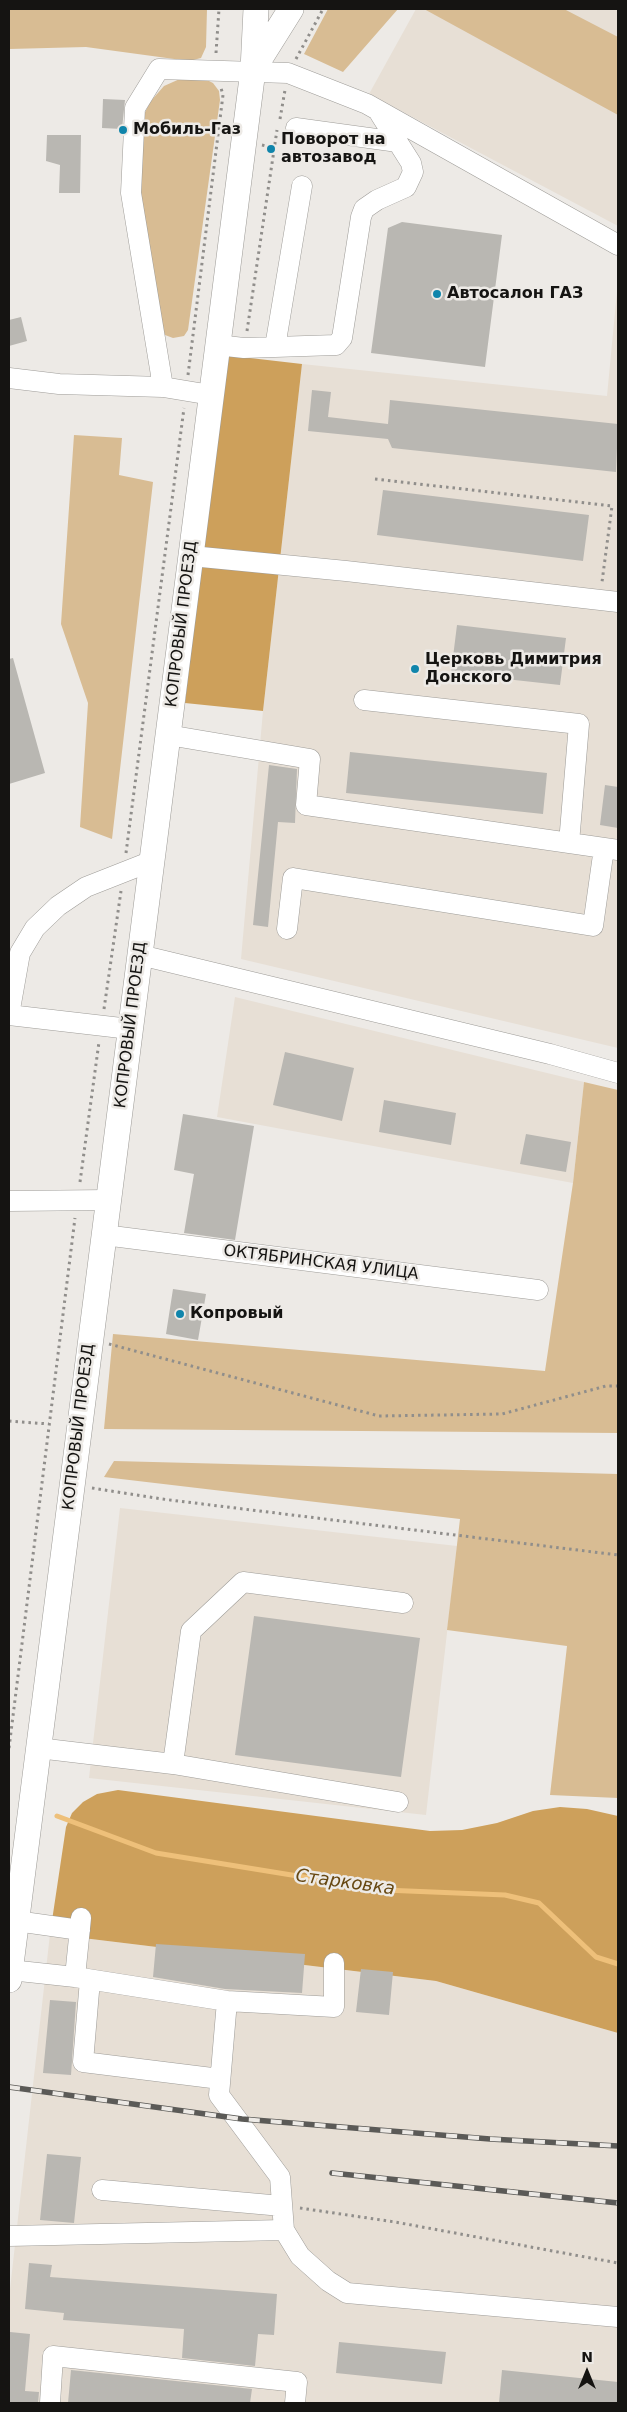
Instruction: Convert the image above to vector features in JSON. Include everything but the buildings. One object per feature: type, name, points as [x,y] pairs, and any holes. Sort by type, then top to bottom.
[{"type":"main road","name":"КОПРОВЫЙ ПРОЕЗД","points":[[9,1975],[89,1338],[104,1235],[253,70],[256,9]]},
{"type":"main road","points":[[253,70],[291,9]]},
{"type":"street","points":[[163,387],[131,193],[136,108],[159,69],[253,70],[288,73],[378,111],[618,245]]},
{"type":"street","points":[[218,345],[244,348],[275,348],[336,345],[342,338],[360,217],[364,209],[377,200],[406,187],[413,172],[411,163],[378,111]]},
{"type":"street","points":[[296,128],[398,142]]},
{"type":"street","points":[[275,348],[302,186]]},
{"type":"street","points":[[9,378],[59,384],[163,387],[211,395]]},
{"type":"street","points":[[191,556],[346,571],[609,601]]},
{"type":"street","points":[[364,700],[579,724],[569,843]]},
{"type":"street","points":[[168,735],[310,759],[306,805],[611,849],[594,926],[293,878],[287,929]]},
{"type":"street","points":[[130,1029],[9,1015],[20,954],[35,928],[58,906],[86,887],[152,862]]},
{"type":"street","points":[[140,955],[540,1051],[618,1073]]},
{"type":"street","points":[[9,1201],[108,1200]]},
{"type":"street","name":"ОКТЯБРИНСКАЯ УЛИЦА","points":[[104,1235],[538,1290]]},
{"type":"street","points":[[174,1764],[191,1631],[243,1582],[403,1602]]},
{"type":"street","points":[[38,1748],[174,1764],[398,1802]]},
{"type":"street","points":[[16,1921],[80,1924],[83,1979],[83,2062],[220,2079]]},
{"type":"street","points":[[9,1975],[83,1979],[227,2001],[334,2008],[334,1963]]},
{"type":"street","points":[[227,2001],[219,2095],[280,2177],[284,2230],[300,2256],[328,2281],[347,2293],[618,2317]]},
{"type":"street","points":[[102,2190],[282,2206]]},
{"type":"street","points":[[9,2236],[284,2230]]},
{"type":"street","points":[[50,2403],[53,2356],[297,2382],[295,2403]]},
{"type":"path","points":[[9,1748],[77,1201],[123,872],[217,137]]},
{"type":"path","points":[[244,348],[274,148]]},
{"type":"path","points":[[375,479],[612,506],[609,601]]},
{"type":"path","points":[[89,1338],[379,1416],[502,1414],[606,1386],[618,1386]]},
{"type":"path","points":[[9,1421],[49,1424]]},
{"type":"path","points":[[72,1485],[171,1500],[618,1554]]},
{"type":"path","points":[[282,2206],[395,2222],[618,2263]]},
{"type":"shaded area","points":[[9,9],[207,9],[206,47],[201,58],[189,61],[86,47],[9,49]]},
{"type":"shaded area","points":[[328,9],[398,9],[343,72],[304,54]]},
{"type":"shaded area","points":[[416,9],[618,9],[618,226],[369,94]]},
{"type":"shaded area","points":[[424,9],[564,9],[618,37],[618,115]]},
{"type":"shaded area","points":[[182,78],[203,78],[213,83],[219,91],[220,100],[188,330],[184,336],[173,338],[161,331],[137,189],[141,121],[150,102],[164,86]]},
{"type":"shaded area","points":[[618,281],[618,1048],[241,959],[263,711],[302,364],[607,396]]},
{"type":"shaded area","points":[[224,355],[302,364],[263,711],[185,703]]},
{"type":"shaded area","points":[[74,435],[122,438],[119,475],[153,482],[112,839],[80,827],[88,703],[61,624]]},
{"type":"shaded area","points":[[235,997],[584,1082],[573,1183],[217,1117]]},
{"type":"shaded area","points":[[584,1082],[618,1090],[618,1433],[104,1429],[113,1334],[545,1371],[573,1183]]},
{"type":"shaded area","points":[[114,1461],[618,1474],[618,1798],[550,1795],[567,1646],[447,1630],[460,1519],[104,1477]]},
{"type":"shaded area","points":[[120,1508],[457,1546],[426,1815],[89,1778]]},
{"type":"shaded area","points":[[118,1790],[430,1831],[462,1830],[497,1823],[533,1811],[560,1807],[587,1809],[618,1816],[618,2033],[436,1981],[50,1934],[66,1827],[72,1813],[83,1802],[97,1794]]},
{"type":"shaded area","points":[[50,1934],[436,1981],[618,2033],[618,2403],[9,2403],[9,2298]]},
{"type":"waterway","name":"Старковка","points":[[57,1816],[156,1853],[384,1890],[505,1895],[539,1903],[596,1957],[618,1964]]},
{"type":"railway","points":[[9,2087],[242,2119],[490,2139],[618,2146]]},
{"type":"railway","points":[[332,2173],[618,2203]]},
{"type":"place","name":"Мобиль-Газ","points":[[123,130]]},
{"type":"place","name":"Поворот на автозавод","points":[[271,149]]},
{"type":"place","name":"Автосалон ГАЗ","points":[[437,294]]},
{"type":"place","name":"Церковь Димитрия Донского","points":[[415,669]]},
{"type":"place","name":"Копровый","points":[[180,1314]]}]
